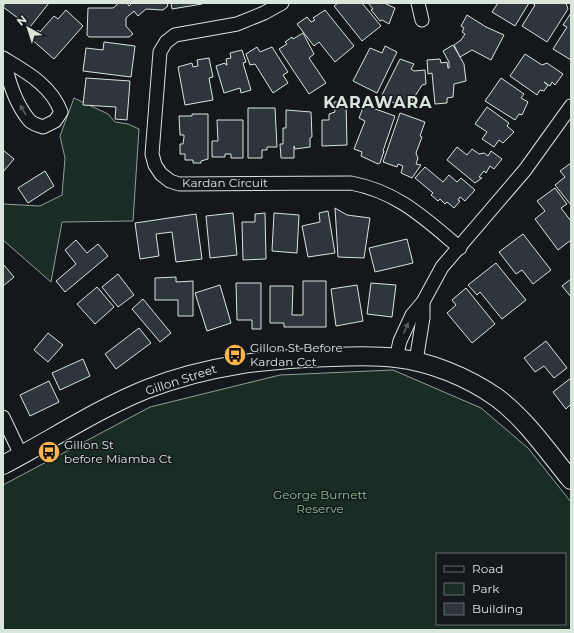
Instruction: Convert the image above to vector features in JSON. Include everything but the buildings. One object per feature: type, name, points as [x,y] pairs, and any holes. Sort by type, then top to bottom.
[{"type":"street","name":"Kardan Circuit","points":[[282,3],[264,13],[237,24],[175,35],[162,46],[160,52],[152,153],[158,170],[170,181],[179,184],[351,183],[368,187],[385,193],[406,204],[460,248]]},
{"type":"street","points":[[418,3],[422,20]]},
{"type":"street","points":[[3,58],[40,82],[56,100],[61,112],[56,121],[43,127],[30,121],[16,99],[7,77],[3,58]]},
{"type":"street","points":[[396,358],[400,341],[412,315],[423,302],[442,267],[460,248],[525,170],[571,106]]},
{"type":"street","points":[[416,361],[423,318],[423,302]]},
{"type":"street","name":"Gillon Street","points":[[3,465],[117,403],[146,390],[214,368],[273,359],[366,356],[416,361],[451,373],[484,389],[498,398],[523,422],[571,480]]},
{"type":"street","points":[[3,417],[21,455]]},
{"type":"green space","points":[[74,98],[108,114],[115,122],[128,124],[139,129],[133,221],[62,222],[51,282],[3,240],[3,204],[40,206],[62,195],[65,158],[60,136]]},
{"type":"green space","name":"George Burnett Reserve","points":[[393,370],[481,408],[528,448],[571,502],[571,630],[3,630],[3,485],[150,407],[280,375]]},
{"type":"place","name":"Gillon St Before Kardan Cct","points":[[235,355]]},
{"type":"place","name":"Gillon St before Miamba Ct","points":[[49,452]]},
{"type":"district","name":"KARAWARA","points":[[378,102]]}]
